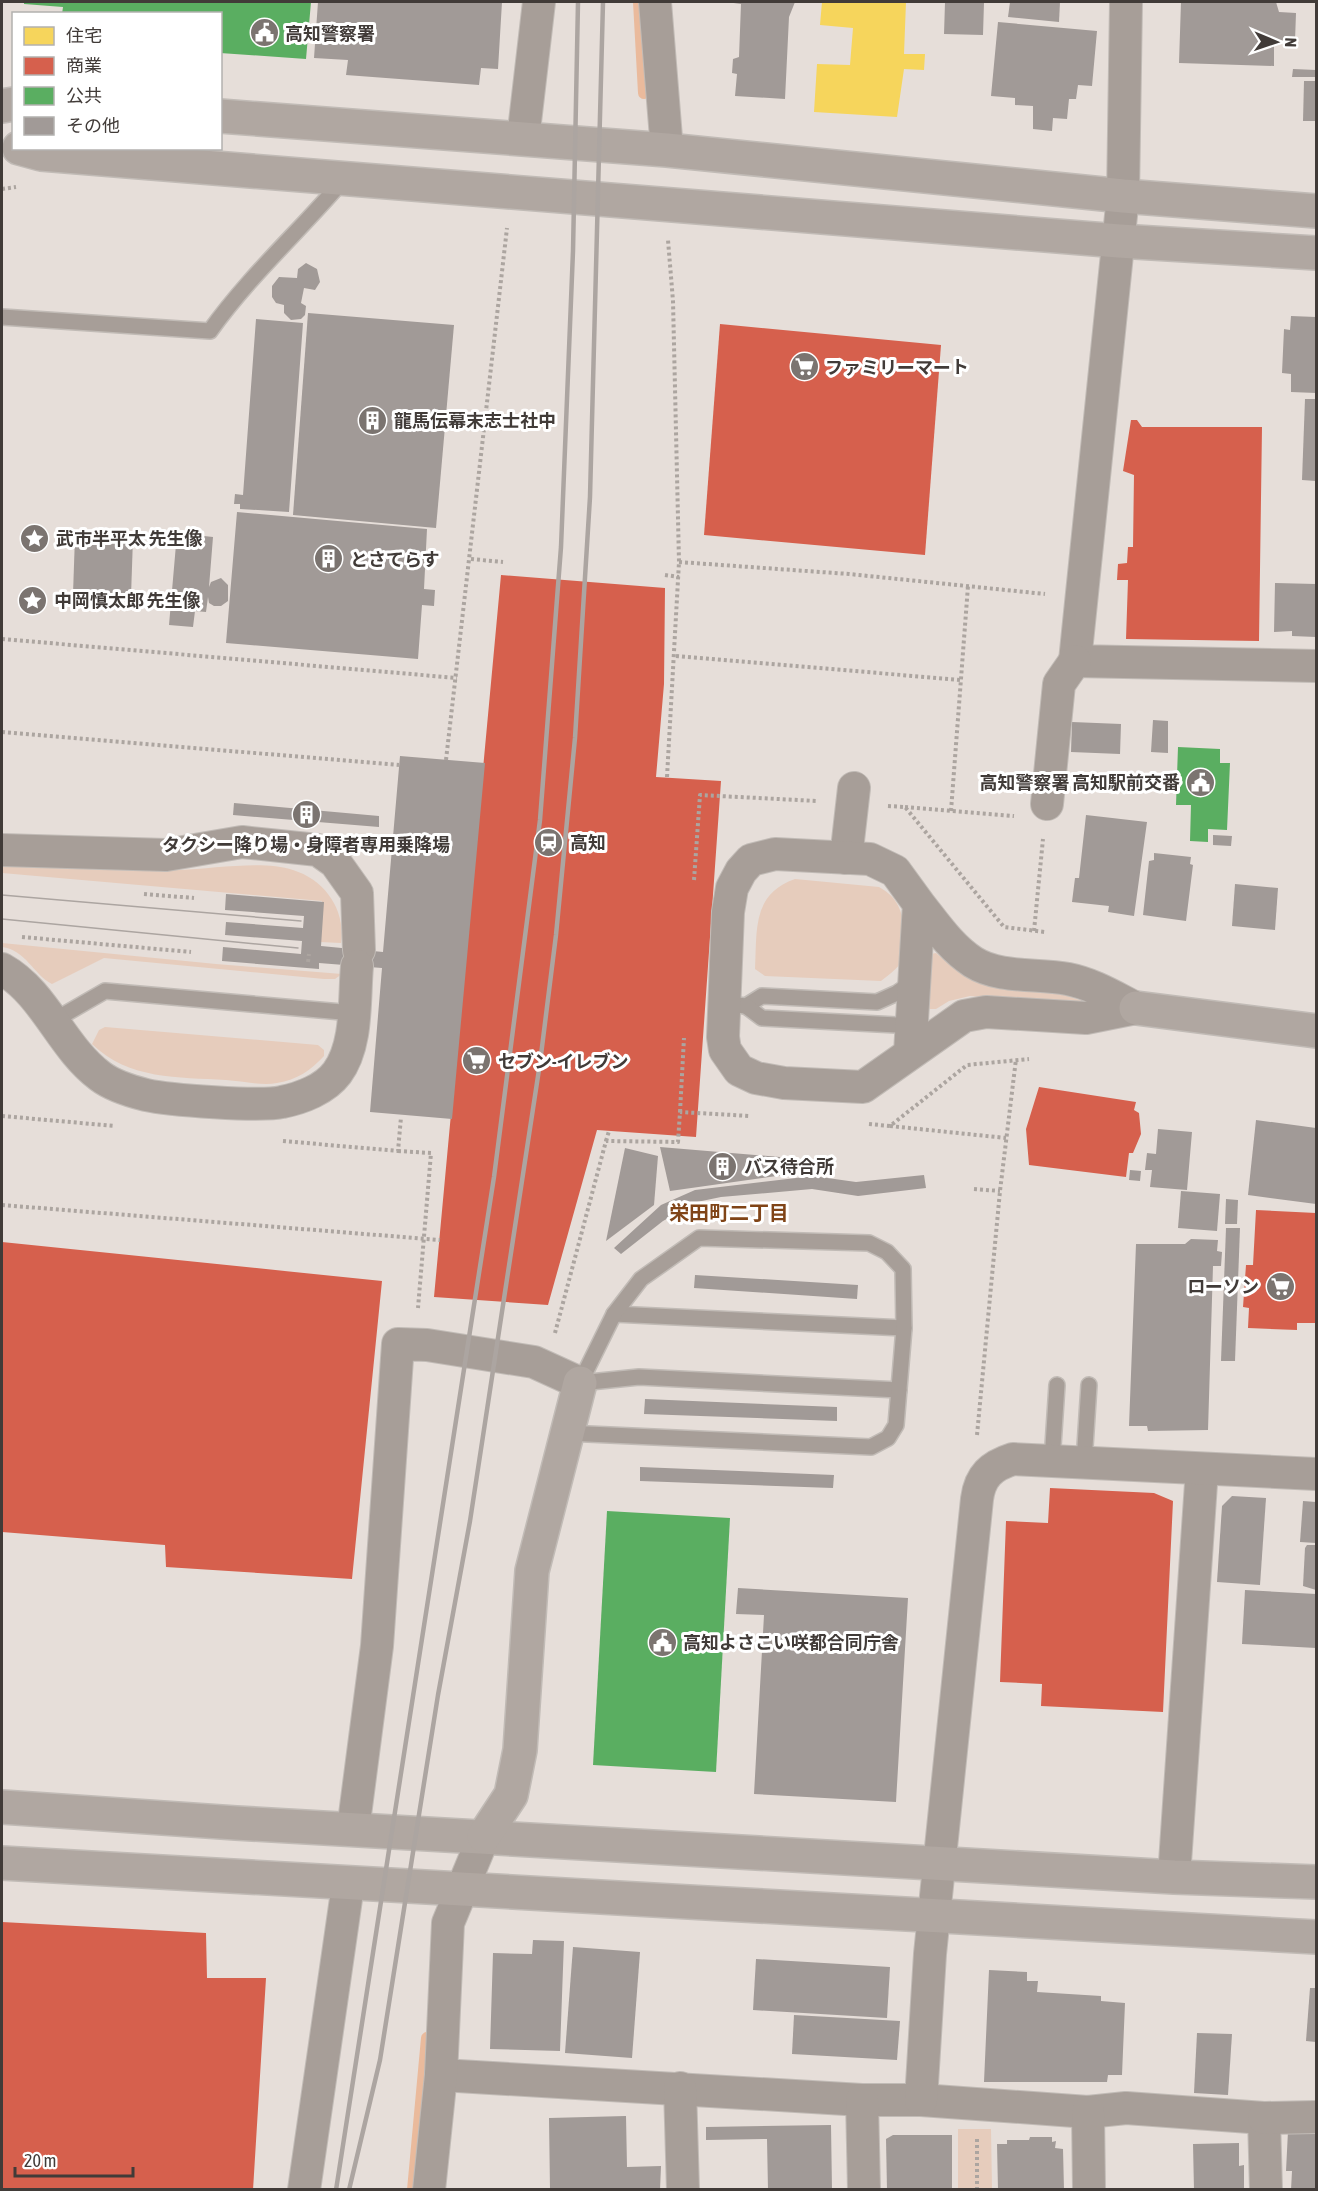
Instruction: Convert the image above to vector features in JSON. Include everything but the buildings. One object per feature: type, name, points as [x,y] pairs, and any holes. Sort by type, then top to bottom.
[{"type":"street","points":[[523,139],[538,2]]},
{"type":"street","points":[[655,2],[667,150]]},
{"type":"street","points":[[1046,811],[1059,684],[1075,661],[1119,241],[1123,196],[1126,2]]},
{"type":"street","points":[[222,116],[667,150],[1123,196],[1317,211]]},
{"type":"street","points":[[26,150],[41,154],[1119,241],[1317,254]]},
{"type":"street","points":[[1075,661],[1317,666]]},
{"type":"street","points":[[846,858],[854,788]]},
{"type":"street","points":[[2,850],[166,855],[242,842],[318,850],[335,862],[357,893],[358,958],[349,1050],[337,1073],[326,1084],[280,1103],[148,1096],[112,1085],[85,1062],[22,983],[2,969]]},
{"type":"street","points":[[1136,1008],[1093,986],[1067,979],[994,970],[974,963],[959,952],[895,871],[870,859],[775,854],[751,860],[741,871],[732,888],[728,912],[735,1001],[722,1023],[725,1050],[739,1070],[756,1078],[784,1083],[863,1087],[911,1039],[946,1029],[964,1016],[986,1012],[1086,1018],[1136,1008],[1317,1031]]},
{"type":"street","points":[[911,1039],[919,904]]},
{"type":"street","points":[[353,1830],[377,1646],[398,1344],[427,1345],[534,1362],[580,1383],[532,1571],[520,1750],[511,1795],[484,1836],[448,1923],[441,2075],[429,2190]]},
{"type":"street","points":[[921,2100],[939,1863],[977,1499],[986,1473],[998,1464],[1012,1459],[1317,1474]]},
{"type":"street","points":[[1174,1877],[1202,1469]]},
{"type":"street","points":[[2,1807],[353,1830],[1174,1877],[1317,1882]]},
{"type":"street","points":[[2,1863],[348,1885],[934,1914],[1317,1937]]},
{"type":"street","points":[[304,2190],[348,1885]]},
{"type":"street","points":[[441,2075],[862,2100],[921,2100],[1088,2112],[1126,2108],[1264,2118],[1317,2117]]},
{"type":"street","points":[[680,2088],[683,2190]]},
{"type":"street","points":[[862,2100],[864,2190]]},
{"type":"street","points":[[1088,2112],[1089,2190]]},
{"type":"street","points":[[1264,2118],[1266,2190]]},
{"type":"lane","points":[[2,317],[210,331],[238,292],[319,209],[345,178]]},
{"type":"lane","points":[[735,1001],[762,996],[877,1002],[897,993],[914,981]]},
{"type":"lane","points":[[53,1021],[105,991],[353,1013]]},
{"type":"lane","points":[[735,1001],[762,1018],[911,1039]]},
{"type":"lane","points":[[566,1433],[871,1447],[888,1438],[896,1425],[904,1328],[903,1269],[887,1252],[868,1244],[699,1238],[641,1279],[614,1314],[580,1383]]},
{"type":"lane","points":[[614,1314],[904,1328]]},
{"type":"lane","points":[[580,1383],[639,1377],[899,1390]]},
{"type":"lane","points":[[1052,1461],[1057,1385]]},
{"type":"lane","points":[[1084,1462],[1089,1385]]},
{"type":"path","points":[[446,760],[471,559],[507,224]]},
{"type":"path","points":[[667,777],[679,577],[673,301],[668,239]]},
{"type":"path","points":[[471,559],[503,562]]},
{"type":"path","points":[[679,562],[849,574],[1082,598]]},
{"type":"path","points":[[665,575],[679,577]]},
{"type":"path","points":[[951,811],[968,586]]},
{"type":"path","points":[[2,639],[457,678]]},
{"type":"path","points":[[676,656],[961,680]]},
{"type":"path","points":[[2,732],[399,765]]},
{"type":"path","points":[[905,807],[951,811],[1046,811],[1034,931]]},
{"type":"path","points":[[1004,927],[1045,932]]},
{"type":"path","points":[[13,937],[191,952]]},
{"type":"path","points":[[308,962],[309,954]]},
{"type":"path","points":[[986,1473],[976,1444],[1015,1059]]},
{"type":"path","points":[[890,1126],[967,1065],[1029,1059]]},
{"type":"path","points":[[606,1142],[678,1142],[680,1112],[761,1117]]},
{"type":"path","points":[[866,1124],[1006,1138]]},
{"type":"path","points":[[555,1335],[609,1131]]},
{"type":"path","points":[[398,1151],[431,1153],[417,1310]]},
{"type":"path","points":[[974,1189],[1000,1191]]},
{"type":"path","points":[[2,1205],[440,1240]]},
{"type":"path","points":[[977,2130],[977,2190]]},
{"type":"shaded area","points":[[2,864],[135,871],[252,865],[281,867],[304,875],[324,889],[331,898],[340,919],[341,943],[320,942],[322,901],[2,873]]},
{"type":"shaded area","points":[[795,879],[879,887],[886,891],[896,902],[902,915],[904,953],[902,961],[881,981],[765,976],[755,969],[757,927],[764,904],[771,894]]},
{"type":"shaded area","points":[[2,943],[342,974],[335,979],[324,979],[104,958],[52,984],[45,980],[23,957],[2,947]]},
{"type":"shaded area","points":[[936,953],[957,971],[975,980],[1049,990],[1091,1004],[970,996],[949,1001],[936,1009],[930,1009],[926,1006],[931,954]]},
{"type":"shaded area","points":[[105,1027],[318,1045],[324,1050],[324,1056],[303,1074],[271,1084],[172,1077],[138,1070],[106,1056],[92,1044],[99,1030]]},
{"type":"shaded area","points":[[958,2129],[991,2129],[992,2189],[958,2189]]},
{"type":"waterway","points":[[639,2],[644,93]]},
{"type":"waterway","points":[[413,2190],[427,2038]]},
{"type":"tram line","points":[[2,895],[301,921]]},
{"type":"tram line","points":[[2,919],[298,948]]},
{"type":"railway","points":[[336,2190],[494,1177],[540,820],[561,547],[573,251],[578,2]]},
{"type":"railway","points":[[349,2190],[380,2060],[438,1695],[470,1521],[540,1063],[556,935],[575,738],[590,497],[603,2]]},
{"type":"place","name":"高知警察署","points":[[264,33]]},
{"type":"place","name":"ファミリーマート","points":[[804,367]]},
{"type":"place","name":"龍馬伝幕末志士社中","points":[[373,420]]},
{"type":"place","name":"武市半平太 先生像","points":[[35,538]]},
{"type":"place","name":"とさてらす","points":[[329,559]]},
{"type":"place","name":"中岡慎太郎 先生像","points":[[33,600]]},
{"type":"place","name":"高知警察署 高知駅前交番","points":[[1201,782]]},
{"type":"place","name":"タクシー降り場・身障者専用乗降場","points":[[306,815]]},
{"type":"place","name":"高知","points":[[549,842]]},
{"type":"place","name":"セブン-イレブン","points":[[477,1061]]},
{"type":"place","name":"バス待合所","points":[[723,1166]]},
{"type":"place","name":"ローソン","points":[[1280,1286]]},
{"type":"place","name":"高知よさこい咲都合同庁舎","points":[[662,1642]]},
{"type":"district","name":"栄田町二丁目","points":[[729,1212]]}]
